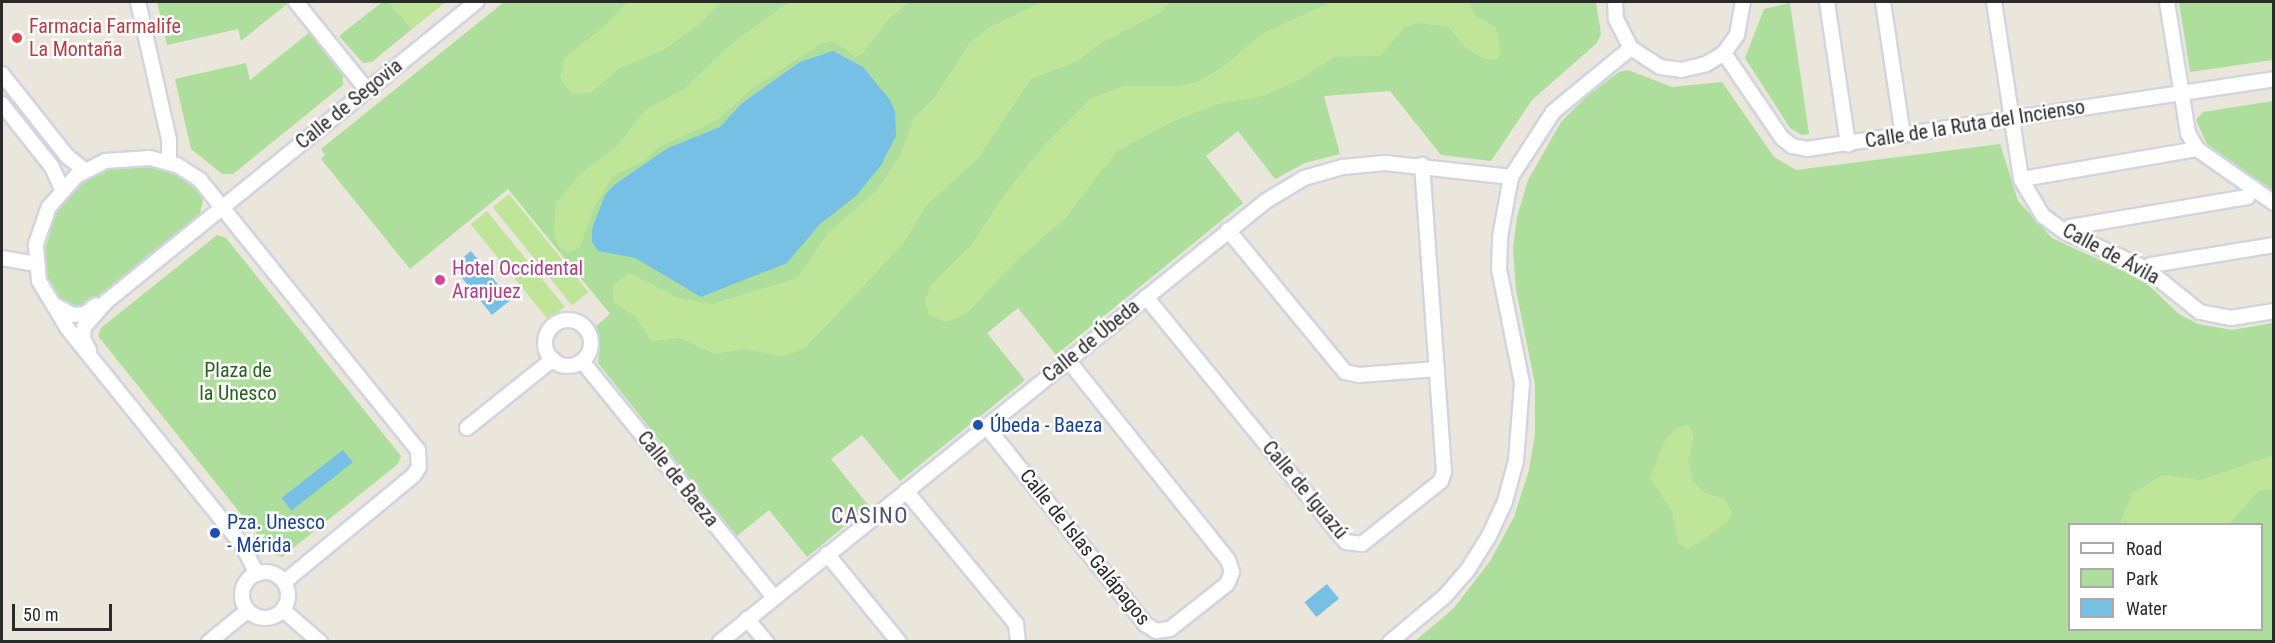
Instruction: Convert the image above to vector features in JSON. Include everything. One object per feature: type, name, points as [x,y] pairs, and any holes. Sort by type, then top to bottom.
[{"type":"street","points":[[138,2],[170,147],[169,163]]},
{"type":"street","points":[[296,2],[367,90]]},
{"type":"street","name":"Calle de Segovia","points":[[223,207],[476,2]]},
{"type":"street","points":[[1615,2],[1616,19],[1631,48],[1647,61],[1672,70],[1706,64],[1724,53],[1737,35],[1744,14],[1743,2]]},
{"type":"street","points":[[1827,2],[1848,144]]},
{"type":"street","points":[[1883,2],[1903,136]]},
{"type":"street","name":"Calle de Ávila","points":[[1994,2],[2011,118],[2025,190],[2043,216],[2065,231],[2151,271],[2200,312],[2230,318],[2274,311]]},
{"type":"street","points":[[2167,2],[2188,133],[2197,149],[2272,200]]},
{"type":"street","points":[[1390,642],[1445,596],[1467,571],[1501,510],[1516,461],[1522,383],[1499,269],[1500,237],[1511,177],[1552,112],[1631,48]]},
{"type":"street","name":"Calle de la Ruta del Incienso","points":[[1724,53],[1782,138],[1792,146],[1807,150],[2274,79]]},
{"type":"street","points":[[2,74],[67,156],[84,170]]},
{"type":"street","points":[[2,104],[52,167],[62,189]]},
{"type":"street","points":[[2028,178],[2197,149]]},
{"type":"street","points":[[257,574],[243,546],[98,366],[46,294],[37,264],[36,244],[41,222],[62,189],[84,170],[123,157],[169,163],[185,169],[205,186],[223,207],[411,439],[420,458],[414,475],[284,582]]},
{"type":"street","name":"Calle de Úbeda","points":[[720,642],[1228,230],[1266,201],[1305,178],[1343,167],[1422,165],[1511,177]]},
{"type":"street","name":"Calle de Iguazú","points":[[1146,297],[1346,542],[1353,546],[1362,544],[1441,482],[1444,471],[1422,165]]},
{"type":"street","points":[[182,240],[206,212],[205,186]]},
{"type":"street","points":[[2070,227],[2247,196],[2253,188]]},
{"type":"street","points":[[46,294],[69,315],[85,314],[107,301],[223,207]]},
{"type":"street","points":[[1228,230],[1345,372],[1359,375],[1437,369]]},
{"type":"street","points":[[2151,265],[2274,245]]},
{"type":"street","points":[[2,258],[37,264]]},
{"type":"street","points":[[98,366],[83,333],[107,301]]},
{"type":"street","points":[[573,320],[585,327],[590,336],[591,346],[582,361],[568,366],[552,359],[545,342],[548,333],[563,321],[573,320]]},
{"type":"street","points":[[467,428],[552,359]]},
{"type":"street","name":"Calle de Islas Galápagos","points":[[986,426],[1145,624],[1156,632],[1170,629],[1219,590],[1232,572],[1228,560],[1068,360]]},
{"type":"street","name":"Calle de Baeza","points":[[582,361],[774,597]]},
{"type":"street","points":[[906,490],[1016,624],[1018,642]]},
{"type":"street","points":[[827,554],[898,642]]},
{"type":"street","points":[[272,573],[284,582],[288,596],[283,610],[269,618],[247,611],[242,590],[257,574],[272,573]]},
{"type":"street","points":[[283,610],[320,642]]},
{"type":"street","points":[[209,642],[247,611]]},
{"type":"street","points":[[747,619],[766,642]]},
{"type":"green space","points":[[157,2],[285,2],[287,4],[241,41],[238,29],[167,45]]},
{"type":"green space","points":[[382,2],[389,2],[412,29],[372,62],[363,63],[339,36]]},
{"type":"green space","points":[[389,2],[446,2],[412,29]]},
{"type":"green space","points":[[504,2],[1596,2],[1601,34],[1597,43],[1532,100],[1491,161],[1441,155],[1390,91],[1324,96],[1340,154],[1305,163],[1275,179],[1238,131],[1206,156],[1243,203],[1056,355],[1018,308],[987,333],[1025,380],[900,481],[862,435],[831,459],[869,506],[807,557],[769,510],[737,536],[680,466],[598,363],[600,342],[595,327],[610,314],[508,189],[410,269],[321,159],[325,155],[321,149]]},
{"type":"green space","points":[[627,2],[721,2],[700,24],[665,49],[618,69],[591,93],[572,94],[560,78],[565,58],[608,23]]},
{"type":"green space","points":[[789,2],[909,2],[887,21],[862,54],[856,57],[834,41],[821,44],[754,87],[716,121],[657,148],[644,161],[613,176],[595,205],[579,249],[568,252],[559,247],[554,235],[556,203],[581,173],[615,148],[645,110],[684,89],[732,43]]},
{"type":"green space","points":[[1042,2],[1170,2],[1161,12],[1099,44],[1078,61],[1031,79],[977,159],[926,206],[903,244],[805,348],[782,357],[747,349],[715,354],[680,338],[651,341],[635,316],[614,303],[613,285],[630,273],[678,298],[712,304],[797,278],[829,232],[876,191],[900,155],[914,119],[936,95],[970,42],[988,28]]},
{"type":"green space","points":[[1331,2],[1469,2],[1475,16],[1496,27],[1501,53],[1497,59],[1484,59],[1466,48],[1448,27],[1418,23],[1404,28],[1380,56],[1334,57],[1301,79],[1263,96],[1217,104],[1174,121],[1117,151],[1065,219],[1020,257],[966,314],[946,322],[929,315],[925,303],[929,288],[971,245],[1003,196],[1046,143],[1091,98],[1123,86],[1178,86],[1197,82],[1224,66],[1263,33]]},
{"type":"green space","points":[[2179,2],[2273,2],[2273,60],[2190,72]]},
{"type":"green space","points":[[1790,3],[1809,134],[1802,135],[1790,128],[1745,58],[1764,9]]},
{"type":"green space","points":[[310,32],[343,73],[343,85],[233,174],[222,174],[191,149],[175,79],[246,63],[250,80]]},
{"type":"green space","points":[[1628,70],[1672,87],[1722,82],[1774,157],[1796,170],[2000,144],[2018,201],[2052,238],[2143,280],[2179,314],[2198,324],[2232,330],[2273,323],[2273,641],[1414,642],[1454,608],[1490,561],[1514,517],[1529,470],[1535,434],[1535,384],[1516,290],[1513,248],[1517,217],[1528,180],[1561,122],[1586,97],[1619,72]]},
{"type":"green space","points":[[2273,101],[2274,190],[2272,190],[2207,144],[2196,120],[2203,112]]},
{"type":"green space","points":[[149,165],[171,171],[196,189],[203,200],[200,214],[85,308],[62,306],[48,281],[44,253],[58,207],[78,186],[100,171]]},
{"type":"green space","points":[[509,194],[588,292],[572,305],[493,207]]},
{"type":"green space","points":[[487,211],[564,307],[548,320],[471,224]]},
{"type":"green space","name":"Plaza de la Unesco","points":[[217,235],[226,238],[401,456],[398,464],[282,557],[273,554],[98,336],[101,328]]},
{"type":"green space","points":[[1688,425],[1694,436],[1688,461],[1693,481],[1706,494],[1724,498],[1732,513],[1727,523],[1689,549],[1679,544],[1672,512],[1650,478],[1665,440],[1678,427]]},
{"type":"green space","points":[[2273,455],[2273,489],[2258,491],[2230,523],[2120,523],[2132,493],[2162,475],[2201,480]]},
{"type":"water","points":[[833,51],[863,67],[890,100],[895,111],[896,136],[881,165],[856,196],[820,224],[787,263],[701,297],[635,258],[598,251],[592,242],[592,229],[605,195],[614,185],[668,148],[720,127],[741,104],[800,62]]},
{"type":"water","points":[[471,251],[511,300],[492,315],[452,266]]},
{"type":"water","points":[[343,450],[353,463],[291,511],[282,498]]},
{"type":"water","points":[[1327,584],[1339,599],[1316,617],[1304,602]]},
{"type":"place","name":"Farmacia Farmalife La Montaña","points":[[17,38]]},
{"type":"place","name":"Hotel Occidental Aranjuez","points":[[440,280]]},
{"type":"place","name":"Úbeda - Baeza","points":[[978,425]]},
{"type":"place","name":"Pza. Unesco - Mérida","points":[[215,533]]},
{"type":"district","name":"CASINO","points":[[870,516]]}]
